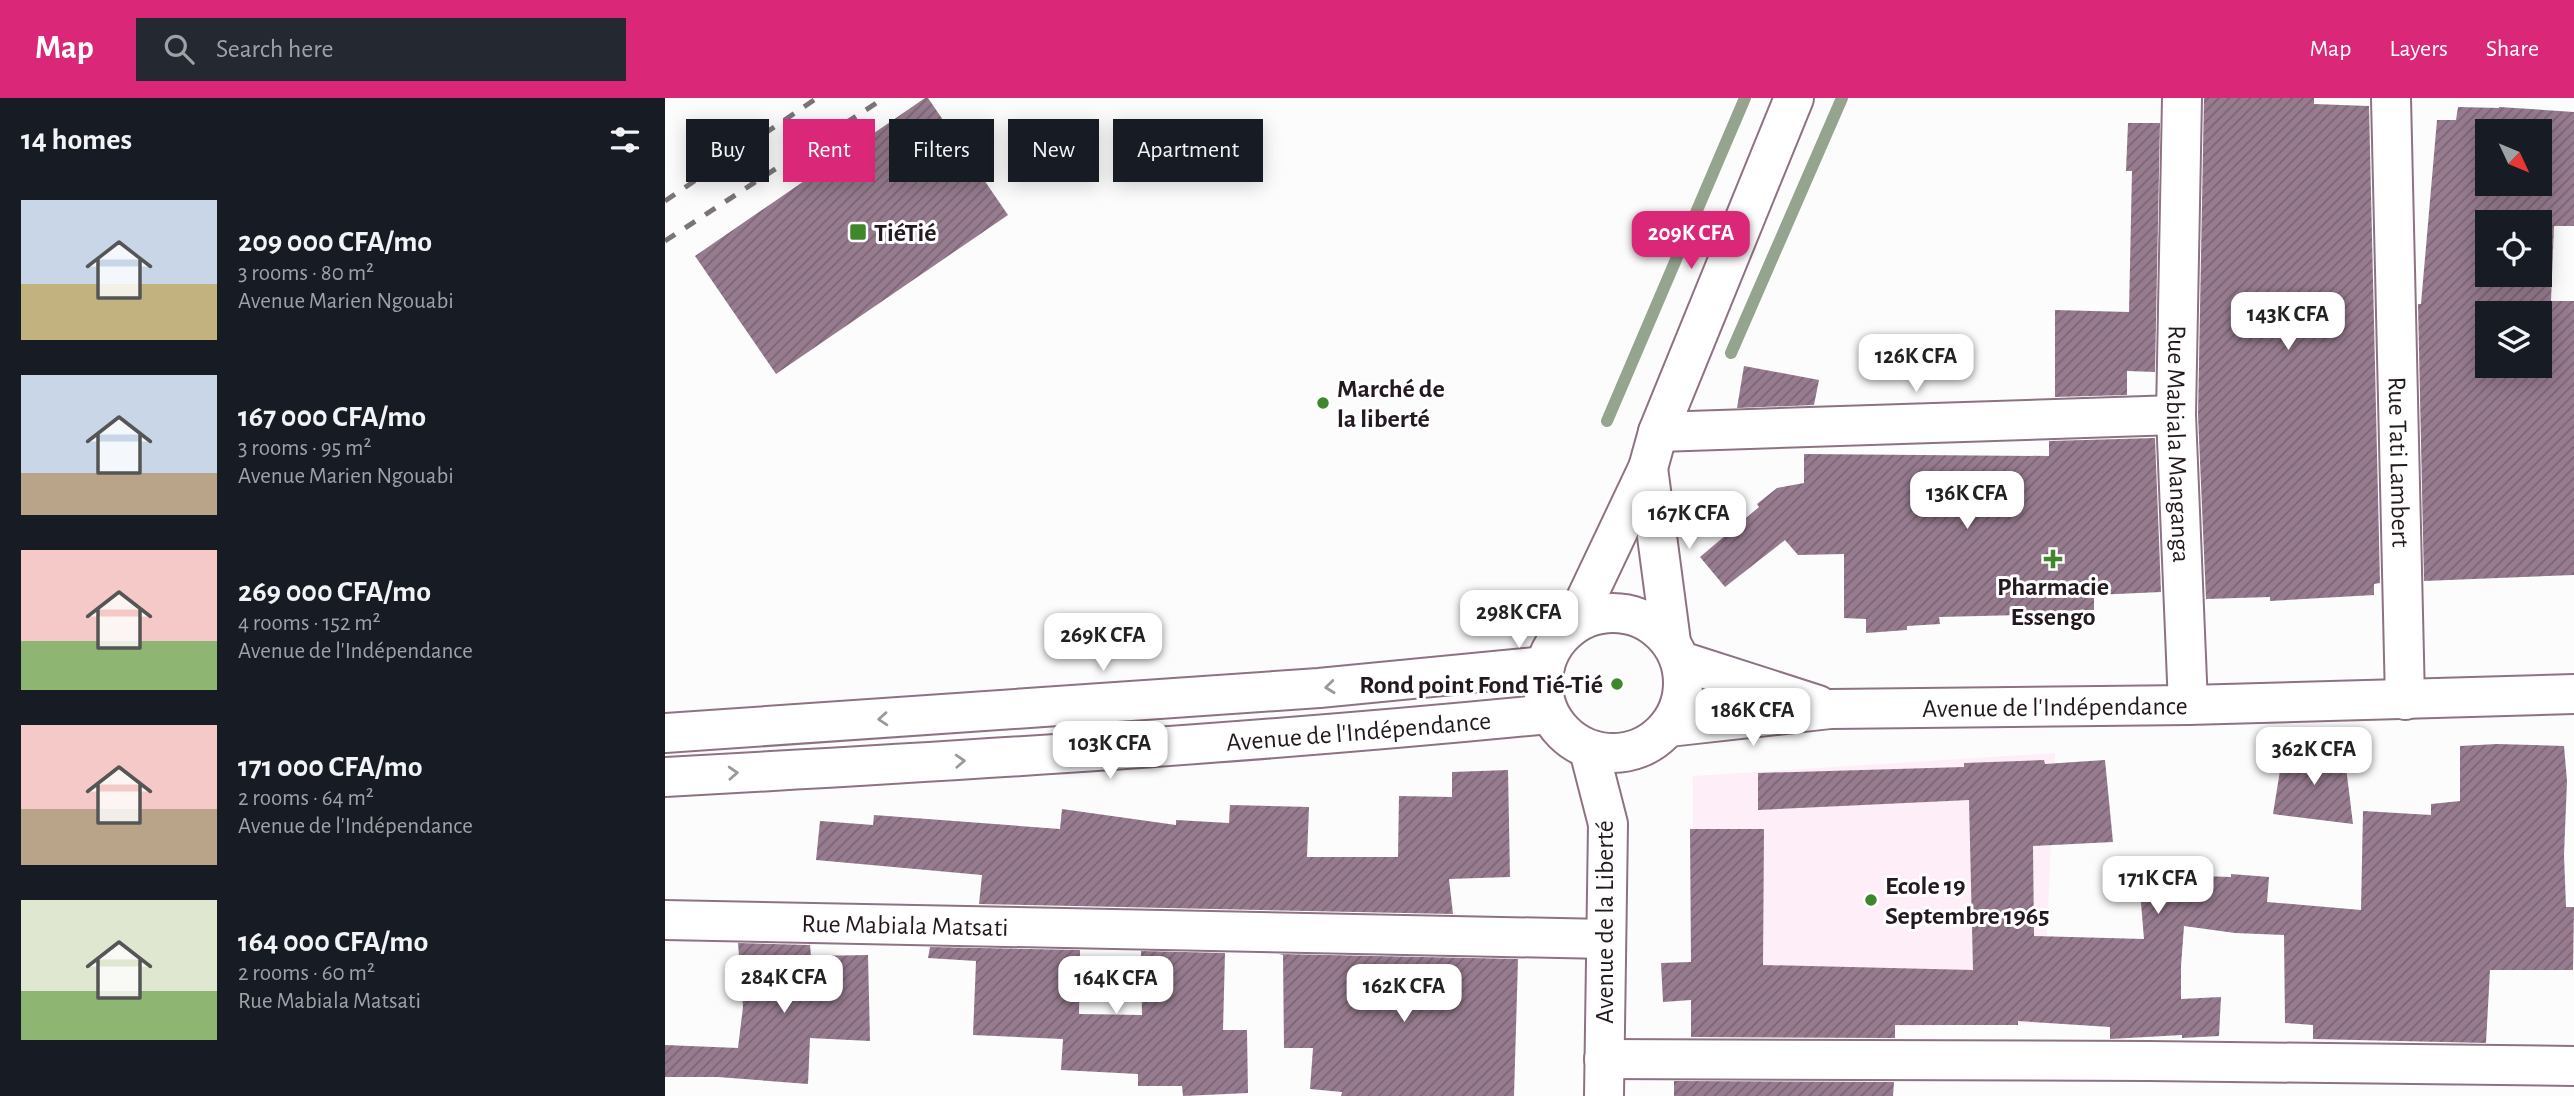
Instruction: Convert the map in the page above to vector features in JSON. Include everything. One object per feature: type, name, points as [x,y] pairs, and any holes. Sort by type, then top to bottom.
[{"type":"street","points":[[1574,624],[1653,450],[1794,98]]},
{"type":"street","name":"Rue Mabiala Manganga","points":[[2182,98],[2176,415],[2188,705]]},
{"type":"street","name":"Rue Tati Lambert","points":[[2391,98],[2405,700]]},
{"type":"street","points":[[1653,450],[2176,415]]},
{"type":"street","points":[[1653,450],[1676,652],[1684,684],[1680,706],[1669,727],[1654,741],[1634,751],[1612,754],[1589,750],[1566,736],[1549,714],[1543,690],[1545,666],[1555,642],[1574,624],[1594,615],[1615,612],[1637,616],[1656,626],[1676,652]]},
{"type":"street","name":"Avenue de l'Indépendance","points":[[1676,652],[1830,709]]},
{"type":"street","name":"Avenue de l'Indépendance","points":[[665,733],[1319,688],[1545,666]]},
{"type":"street","name":"Avenue de l'Indépendance","points":[[1669,727],[1830,709],[2188,705],[2574,694]]},
{"type":"street","name":"Avenue de l'Indépendance","points":[[665,777],[972,761],[1283,739],[1549,714]]},
{"type":"street","name":"Avenue de la Liberté","points":[[1589,750],[1608,824],[1604,1078]]},
{"type":"street","points":[[1608,824],[1634,751]]},
{"type":"street","name":"Rue Mabiala Matsati","points":[[665,920],[1606,939]]},
{"type":"street","points":[[1604,1078],[2135,1061],[2574,1066]]},
{"type":"shaded area","name":"Ecole 19 Septembre 1965","points":[[2055,753],[2043,1023],[1693,1031],[1693,776]]},
{"type":"building","points":[[928,98],[942,119],[894,119]]},
{"type":"building","points":[[2204,98],[2314,98],[2314,104],[2369,106],[2380,583],[2374,584],[2374,595],[2270,601],[2270,597],[2206,599],[2198,415]]},
{"type":"building","points":[[2458,107],[2574,112],[2574,226],[2554,226],[2552,276],[2552,210],[2475,210],[2475,287],[2552,287],[2551,301],[2475,301],[2475,378],[2552,378],[2552,301],[2574,301],[2574,575],[2424,581],[2418,304],[2421,304],[2437,120],[2456,120]]},
{"type":"building","points":[[889,123],[889,182],[985,182],[1008,215],[776,374],[695,256],[803,182],[875,182],[875,132]]},
{"type":"building","points":[[2128,123],[2160,123],[2155,372],[2127,371],[2127,395],[2055,397],[2055,310],[2129,312],[2132,171],[2126,171]]},
{"type":"building","points":[[1744,366],[1819,380],[1814,405],[1737,408]]},
{"type":"building","points":[[2155,438],[2161,592],[2094,595],[2094,610],[2057,611],[2058,623],[2021,623],[2021,615],[1939,617],[1940,624],[1866,633],[1866,619],[1844,618],[1844,554],[1798,555],[1785,540],[1725,587],[1700,557],[1759,507],[1757,504],[1777,488],[1804,483],[1804,454],[2049,456],[2049,441]]},
{"type":"building","points":[[2460,746],[2564,746],[2567,781],[2564,855],[2566,907],[2574,907],[2573,970],[2490,970],[2486,1043],[2313,1039],[2313,1025],[2285,1023],[2284,935],[2235,933],[2184,926],[2181,999],[2221,997],[2219,1036],[2110,1039],[2110,1027],[2018,1021],[2018,1025],[1895,1025],[1895,1038],[1691,1037],[1691,1000],[1663,1002],[1661,963],[1691,962],[1690,829],[1764,829],[1763,965],[1973,970],[1969,800],[1758,810],[1758,773],[1964,767],[1964,763],[2044,760],[2045,764],[2105,760],[2113,842],[2033,846],[2034,936],[2144,939],[2139,879],[2201,879],[2201,876],[2231,877],[2231,874],[2269,877],[2267,902],[2361,910],[2363,811],[2431,815],[2431,804],[2460,801]]},
{"type":"building","points":[[2344,751],[2353,824],[2273,814],[2283,752]]},
{"type":"building","points":[[1508,770],[1510,877],[1449,879],[1453,914],[979,904],[982,875],[816,860],[820,821],[873,825],[874,815],[1060,829],[1062,809],[1176,825],[1176,820],[1229,823],[1230,805],[1309,807],[1307,857],[1398,857],[1399,796],[1452,797],[1452,772]]},
{"type":"building","points":[[738,943],[810,945],[811,956],[868,955],[870,1041],[810,1038],[808,1084],[718,1077],[665,1077],[665,1045],[738,1048],[743,1007]]},
{"type":"building","points":[[930,947],[1080,950],[1079,1014],[1142,1015],[1141,951],[1225,953],[1223,1030],[1247,1030],[1248,1093],[1183,1096],[1182,1086],[1138,1086],[1138,1074],[1061,1070],[1063,1039],[973,1035],[976,961],[928,958]]},
{"type":"building","points":[[1279,954],[1518,959],[1514,1096],[1341,1096],[1342,1092],[1310,1089],[1313,1048],[1284,1048],[1283,955]]},
{"type":"building","points":[[1674,1081],[1894,1082],[1893,1096],[1674,1096]]},
{"type":"waterway","points":[[1607,421],[1745,98]]},
{"type":"waterway","points":[[1731,353],[1842,98]]},
{"type":"railway","points":[[665,201],[817,98]]},
{"type":"railway","points":[[665,241],[884,98]]},
{"type":"place","name":"TiéTié","points":[[858,232]]},
{"type":"place","name":"Marché de la liberté","points":[[1323,403]]},
{"type":"place","name":"Pharmacie Essengo","points":[[2053,559]]},
{"type":"place","name":"Rond point Fond Tié-Tié","points":[[1617,684]]},
{"type":"place","name":"Ecole 19 Septembre 1965","points":[[1871,900]]}]
